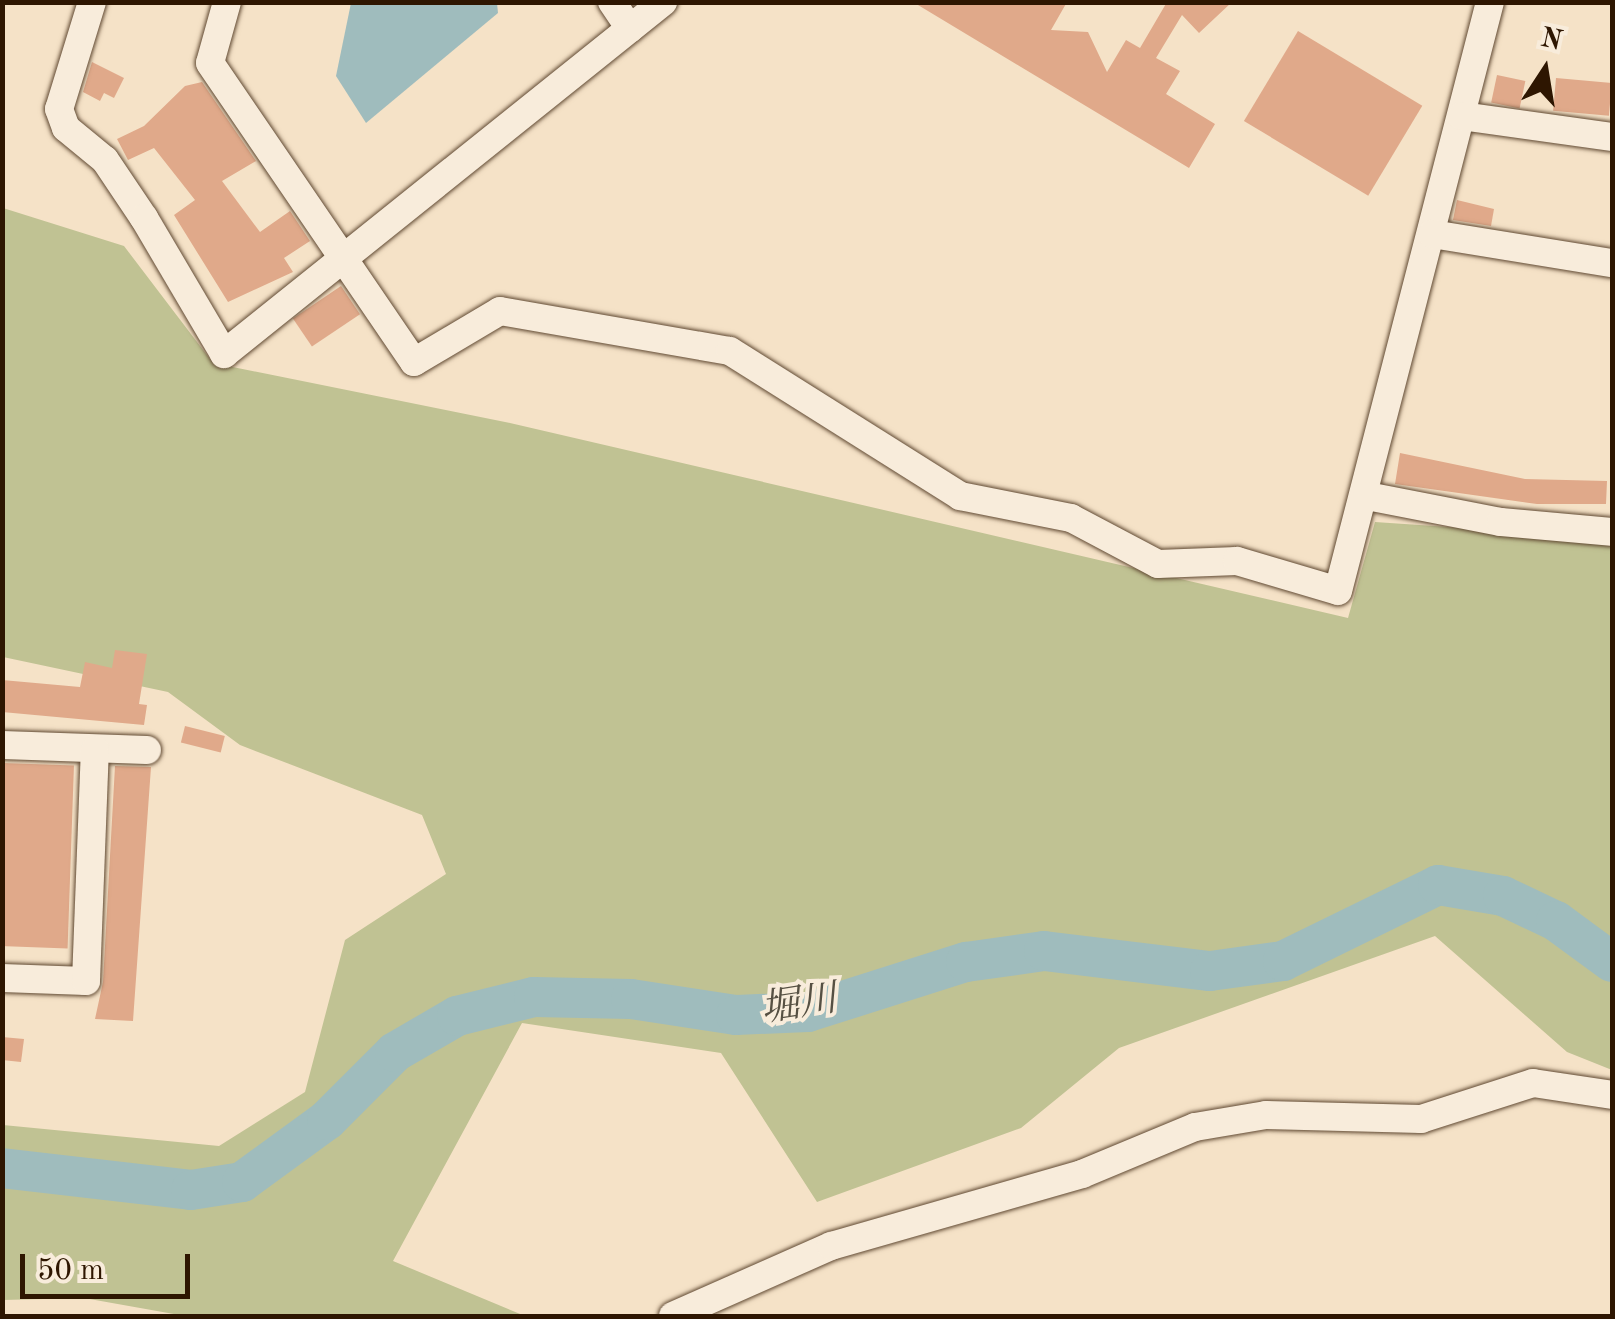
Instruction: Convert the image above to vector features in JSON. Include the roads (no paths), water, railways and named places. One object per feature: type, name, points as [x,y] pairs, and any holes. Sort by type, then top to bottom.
[{"type":"street","points":[[92,2],[59,109],[66,128],[105,160],[224,354],[662,2]]},
{"type":"street","points":[[227,2],[210,63],[414,362],[500,311],[730,351],[960,496],[1071,518],[1158,564],[1237,561],[1338,591],[1368,496],[1490,2]]},
{"type":"street","points":[[612,2],[630,29]]},
{"type":"street","points":[[1462,116],[1612,138]]},
{"type":"street","points":[[1432,234],[1612,264]]},
{"type":"street","points":[[1368,496],[1500,522],[1612,532]]},
{"type":"street","points":[[2,745],[147,750]]},
{"type":"street","points":[[2,978],[86,981],[95,750]]},
{"type":"street","points":[[673,1316],[832,1246],[1082,1174],[1195,1127],[1266,1115],[1422,1119],[1533,1083],[1612,1095]]},
{"type":"water","points":[[351,3],[497,3],[498,13],[366,123],[336,76]]},
{"type":"waterway","name":"堀川","points":[[2,1168],[191,1190],[242,1182],[327,1120],[395,1052],[457,1016],[534,997],[631,999],[736,1015],[808,1012],[966,962],[1044,951],[1210,971],[1283,961],[1438,885],[1503,896],[1556,921],[1612,962]]}]
